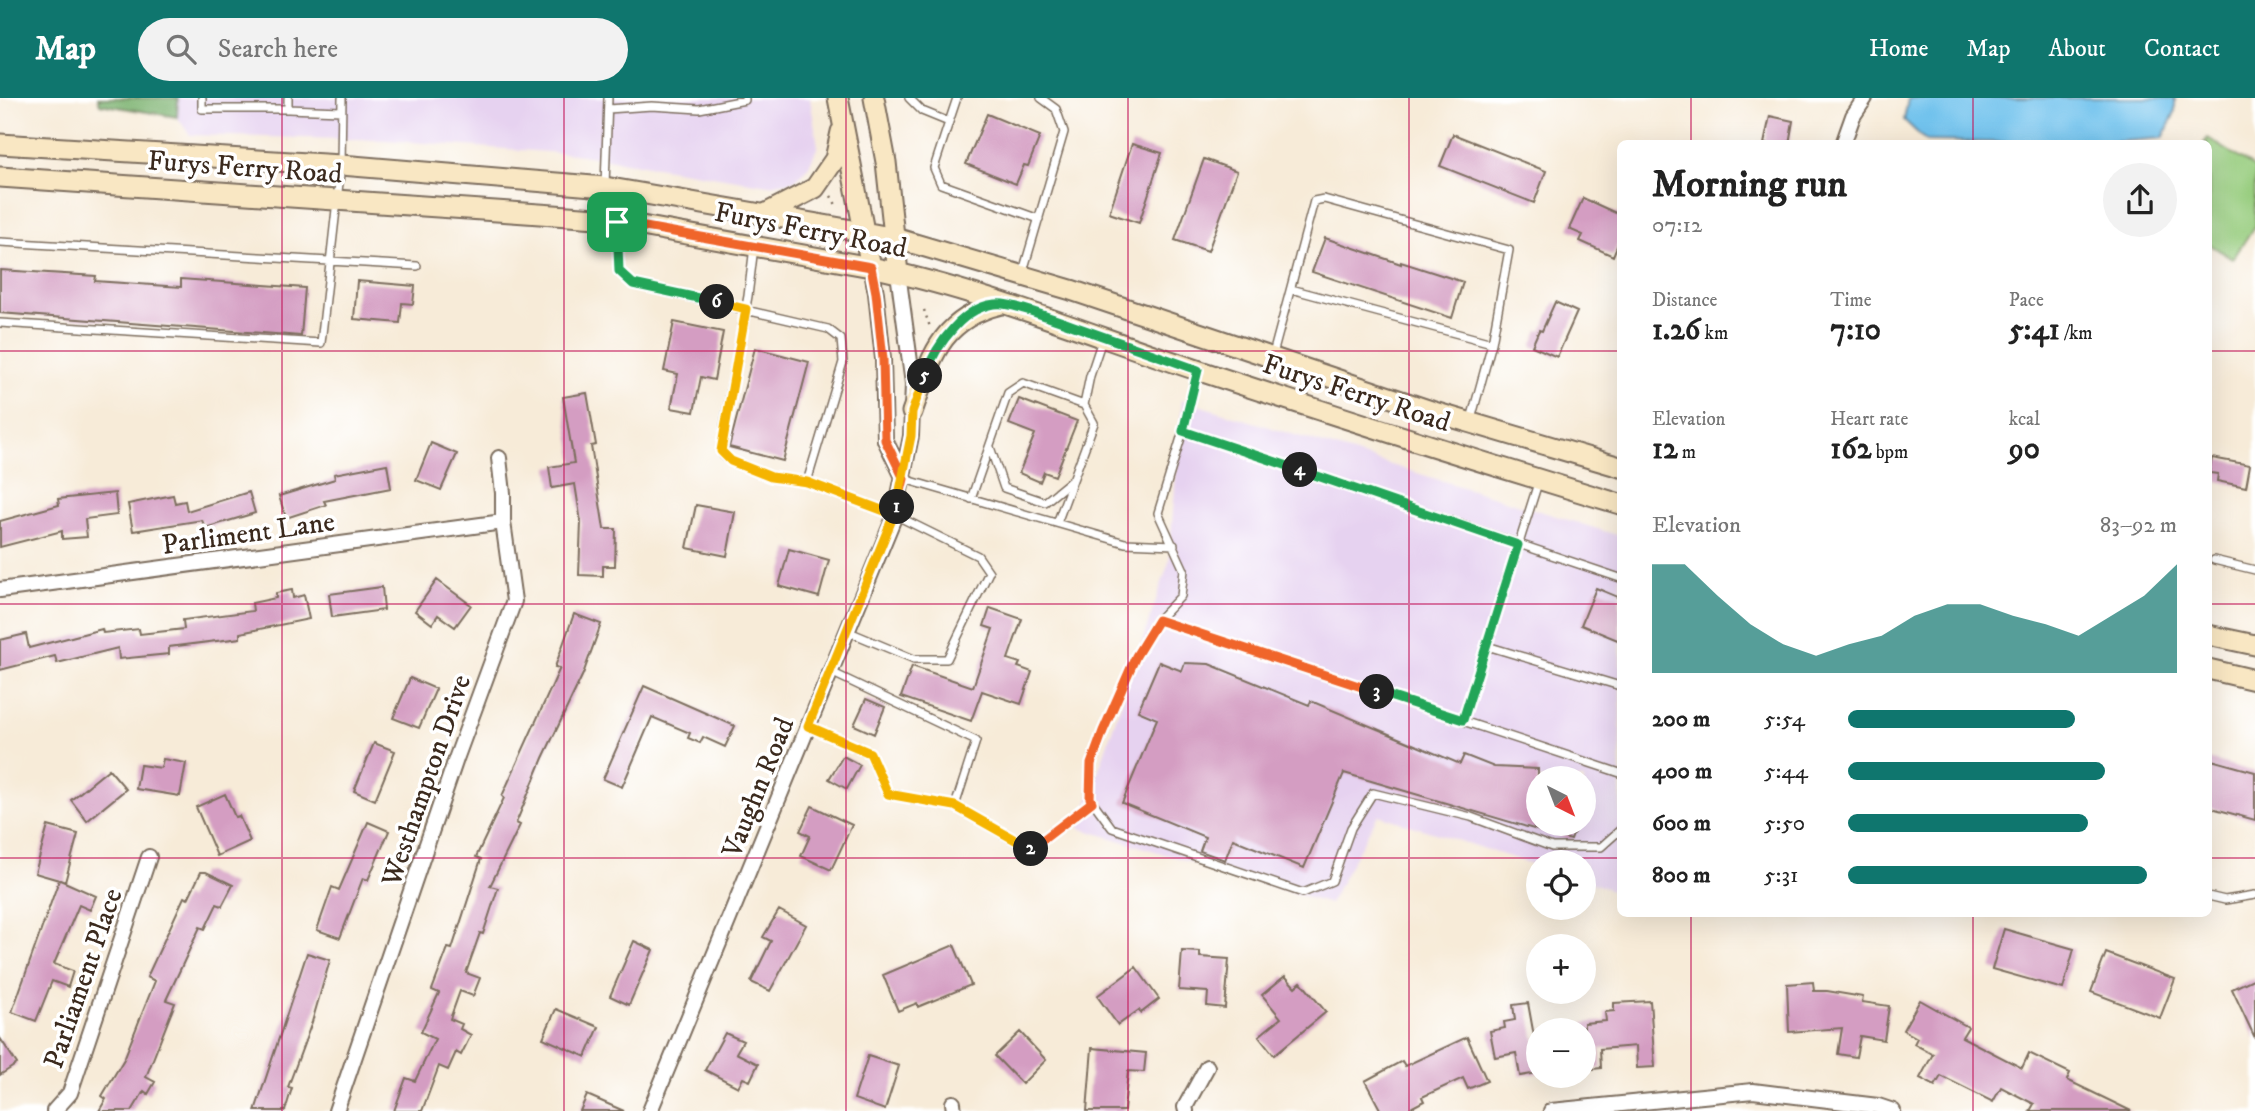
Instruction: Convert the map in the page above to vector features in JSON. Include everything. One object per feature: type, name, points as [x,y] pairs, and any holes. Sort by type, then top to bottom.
[{"type":"main road","points":[[838,98],[871,267]]},
{"type":"main road","points":[[874,98],[886,162],[898,273]]},
{"type":"main road","points":[[765,214],[815,188],[835,159],[843,124]]},
{"type":"main road","name":"Furys Ferry Road","points":[[0,144],[341,164],[605,187],[895,238],[1022,276],[1470,423],[1617,466]]},
{"type":"main road","name":"Furys Ferry Road","points":[[0,177],[597,218],[871,267],[1002,304],[1198,370],[1617,504]]},
{"type":"main road","points":[[912,412],[930,359],[953,327],[978,310],[1002,304]]},
{"type":"main road","points":[[2212,636],[2255,645]]},
{"type":"main road","points":[[2212,670],[2255,680]]},
{"type":"street","points":[[1844,140],[1853,116],[1864,98]]},
{"type":"street","points":[[871,267],[883,359],[885,440],[904,479]]},
{"type":"street","name":"Vaughn Road","points":[[650,1111],[895,515],[911,436],[913,384],[898,273]]},
{"type":"street","name":"Westhampton Drive","points":[[336,1111],[456,759],[514,601],[503,522],[499,458]]},
{"type":"street","name":"Parliment Lane","points":[[0,590],[503,522]]},
{"type":"street","name":"Parliament Place","points":[[54,1111],[70,1093],[149,857]]},
{"type":"street","points":[[1186,1111],[1185,1107],[1207,1068]]},
{"type":"street","points":[[1551,1111],[1689,1104],[1753,1091],[1878,1106],[1892,1111]]},
{"type":"lane","points":[[202,98],[202,109],[341,111]]},
{"type":"lane","points":[[288,98],[288,109]]},
{"type":"lane","points":[[0,323],[321,343],[341,164],[342,98]]},
{"type":"lane","points":[[605,187],[608,98]]},
{"type":"lane","points":[[608,109],[652,102],[699,109],[745,98]]},
{"type":"lane","points":[[909,98],[922,111],[949,122]]},
{"type":"lane","points":[[957,98],[934,168],[941,184],[1039,219]]},
{"type":"lane","points":[[1022,276],[1064,132],[1056,109],[1041,98]]},
{"type":"lane","points":[[1272,358],[1314,201],[1324,199],[1509,250],[1492,343],[1470,423]]},
{"type":"lane","points":[[617,222],[619,271],[633,284],[828,329],[841,339],[843,362],[807,482]]},
{"type":"lane","points":[[0,242],[417,266]]},
{"type":"lane","points":[[754,246],[746,309],[721,451],[731,461],[771,477],[807,482],[895,515],[978,556],[989,572],[947,659],[914,659],[847,631]]},
{"type":"lane","points":[[1291,289],[1492,343]]},
{"type":"lane","points":[[1057,523],[1094,423],[1084,405],[1103,337]]},
{"type":"lane","points":[[1198,370],[1158,513],[1184,570],[1181,596],[1158,620],[1136,656],[1091,764],[1090,798],[1112,828],[1303,893],[1332,881],[1351,828],[1373,793],[1471,817],[1552,847],[1601,847],[1617,834]]},
{"type":"lane","points":[[971,499],[1008,393],[1023,383],[1084,405]]},
{"type":"lane","points":[[1183,431],[1617,577]]},
{"type":"lane","points":[[989,447],[1004,488],[1045,502],[1073,479]]},
{"type":"lane","points":[[904,479],[1125,542],[1174,545]]},
{"type":"lane","points":[[1463,720],[1539,480]]},
{"type":"lane","points":[[2214,560],[2255,570]]},
{"type":"lane","points":[[1158,620],[1617,772]]},
{"type":"lane","points":[[1487,646],[1617,685]]},
{"type":"lane","points":[[830,671],[976,741],[955,806]]},
{"type":"lane","points":[[808,726],[870,753],[888,794],[955,806],[1030,850],[1092,802]]},
{"type":"lane","points":[[2212,897],[2225,900],[2255,895]]},
{"type":"path","points":[[924,310],[926,322],[933,333]]},
{"type":"shaded area","points":[[178,98],[810,98],[818,146],[808,168],[794,181],[768,185],[575,154],[384,140],[190,135],[177,117]]},
{"type":"shaded area","points":[[1182,400],[1617,535],[1617,892],[1596,884],[1596,850],[1526,850],[1526,862],[1378,815],[1329,904],[1079,828],[1169,562]]},
{"type":"green space","points":[[98,98],[178,98],[177,117],[100,104]]},
{"type":"green space","points":[[2212,141],[2255,168],[2255,225],[2233,259],[2212,246]]},
{"type":"water","points":[[2175,98],[2175,112],[2163,138],[1925,140],[1904,120],[1908,99]]},
{"type":"building","points":[[987,114],[1040,136],[1028,166],[1024,165],[1016,184],[966,164]]},
{"type":"building","points":[[1770,116],[1793,121],[1790,140],[1765,140]]},
{"type":"building","points":[[1453,134],[1546,171],[1534,203],[1440,166]]},
{"type":"building","points":[[1132,144],[1162,153],[1139,223],[1109,213]]},
{"type":"building","points":[[1204,159],[1237,171],[1208,251],[1175,240]]},
{"type":"building","points":[[1583,198],[1617,214],[1617,246],[1613,256],[1580,241],[1583,235],[1569,229]]},
{"type":"building","points":[[1325,238],[1463,282],[1452,318],[1312,272]]},
{"type":"building","points":[[0,270],[96,276],[95,281],[181,287],[181,279],[305,288],[301,336],[0,313]]},
{"type":"building","points":[[357,281],[415,286],[413,304],[402,303],[400,323],[354,319]]},
{"type":"building","points":[[1555,302],[1577,312],[1557,357],[1532,346]]},
{"type":"building","points":[[674,322],[723,332],[714,380],[701,377],[694,412],[671,408],[678,374],[664,371]]},
{"type":"building","points":[[755,348],[809,362],[783,461],[729,447]]},
{"type":"building","points":[[587,393],[596,445],[591,446],[604,529],[616,529],[615,566],[603,566],[603,576],[579,575],[581,522],[575,484],[552,488],[549,467],[574,463],[563,397]]},
{"type":"building","points":[[1019,399],[1077,421],[1055,476],[1044,472],[1040,482],[1019,473],[1035,434],[1009,424]]},
{"type":"building","points":[[431,443],[457,454],[441,490],[416,480]]},
{"type":"building","points":[[2212,458],[2250,465],[2246,487],[2217,481],[2218,474],[2212,473]]},
{"type":"building","points":[[387,464],[391,488],[324,501],[326,505],[286,518],[279,496],[335,479],[334,474]]},
{"type":"building","points":[[249,492],[255,513],[205,528],[202,520],[133,531],[128,504],[173,495],[175,503],[185,501],[187,511]]},
{"type":"building","points":[[115,493],[117,515],[85,519],[87,537],[62,539],[62,531],[0,547],[0,521],[59,505],[58,499]]},
{"type":"building","points":[[696,505],[735,512],[727,556],[687,548]]},
{"type":"building","points":[[789,549],[829,560],[819,597],[779,586]]},
{"type":"building","points":[[437,580],[471,605],[455,627],[438,615],[432,624],[415,611]]},
{"type":"building","points":[[382,587],[384,610],[332,617],[329,594]]},
{"type":"building","points":[[1596,588],[1617,597],[1617,640],[1581,625]]},
{"type":"building","points":[[292,590],[293,598],[304,595],[309,619],[240,633],[240,638],[169,647],[169,654],[119,659],[118,648],[57,663],[55,656],[0,670],[0,640],[26,634],[29,648],[102,629],[103,633],[139,629],[140,634],[184,629],[183,620],[253,611],[252,603],[276,598],[276,593]]},
{"type":"building","points":[[990,608],[1022,619],[1008,659],[1020,663],[1018,667],[1032,672],[1021,704],[982,691],[971,721],[901,697],[912,666],[973,687],[993,629],[984,626]]},
{"type":"building","points":[[574,614],[601,624],[583,674],[516,823],[520,825],[490,886],[498,888],[483,934],[480,933],[466,973],[480,978],[473,996],[460,991],[450,1019],[462,1024],[460,1029],[471,1035],[461,1055],[456,1052],[448,1070],[439,1066],[422,1111],[394,1111],[406,1078],[415,1081],[435,1039],[421,1032],[439,993],[432,990],[448,948],[452,949],[481,859],[476,857],[560,668],[555,667]]},
{"type":"building","points":[[1159,662],[1182,671],[1185,663],[1209,664],[1309,705],[1311,701],[1460,764],[1464,755],[1494,767],[1526,768],[1526,827],[1344,773],[1304,868],[1233,839],[1225,860],[1200,851],[1205,837],[1122,803],[1157,719],[1138,711]]},
{"type":"building","points":[[410,678],[436,689],[419,728],[393,718]]},
{"type":"building","points":[[644,686],[735,726],[725,747],[703,737],[700,743],[688,738],[690,733],[652,717],[622,787],[603,779]]},
{"type":"building","points":[[866,699],[885,707],[874,734],[854,725]]},
{"type":"building","points":[[374,743],[395,751],[375,800],[354,791]]},
{"type":"building","points":[[843,756],[860,765],[847,789],[829,779]]},
{"type":"building","points":[[163,759],[186,763],[180,796],[136,789],[140,765],[161,768]]},
{"type":"building","points":[[2212,760],[2255,772],[2255,820],[2212,808]]},
{"type":"building","points":[[109,769],[126,789],[87,821],[71,800]]},
{"type":"building","points":[[225,794],[250,841],[217,856],[196,807]]},
{"type":"building","points":[[812,806],[852,825],[831,870],[801,856],[810,836],[800,831]]},
{"type":"building","points":[[368,822],[389,831],[368,880],[363,878],[340,938],[317,930],[332,887],[339,890]]},
{"type":"building","points":[[48,826],[78,834],[65,882],[60,880],[96,896],[90,910],[79,905],[54,964],[73,971],[68,987],[52,981],[36,1021],[12,1012],[59,880],[35,873]]},
{"type":"building","points":[[201,872],[233,885],[222,906],[217,904],[205,929],[200,927],[166,1000],[175,1003],[146,1077],[155,1082],[148,1094],[144,1091],[132,1111],[99,1111],[106,1099],[102,1096],[124,1059],[155,981],[147,977],[184,897],[188,899]]},
{"type":"building","points":[[779,910],[806,925],[770,991],[751,982],[771,941],[763,937]]},
{"type":"building","points":[[2004,929],[2074,949],[2063,989],[1992,969]]},
{"type":"building","points":[[634,941],[653,950],[629,1005],[610,996]]},
{"type":"building","points":[[954,945],[971,985],[918,1007],[917,1003],[898,1011],[883,975]]},
{"type":"building","points":[[1182,951],[1200,952],[1200,957],[1229,959],[1225,1008],[1207,1006],[1208,992],[1179,990]]},
{"type":"building","points":[[307,953],[330,960],[312,1022],[288,1087],[292,1088],[285,1111],[255,1111]]},
{"type":"building","points":[[2106,953],[2175,979],[2160,1018],[2091,992]]},
{"type":"building","points":[[1136,967],[1159,999],[1141,1013],[1139,1010],[1118,1025],[1097,996]]},
{"type":"building","points":[[1285,976],[1295,987],[1301,982],[1326,1012],[1274,1055],[1259,1036],[1281,1018],[1262,995]]},
{"type":"building","points":[[2255,978],[2255,1038],[2232,989]]},
{"type":"building","points":[[1813,982],[1814,991],[1863,997],[1862,1002],[1889,1006],[1884,1040],[1860,1036],[1856,1057],[1838,1054],[1842,1028],[1789,1032],[1787,984]]},
{"type":"building","points":[[1920,1000],[1968,1027],[1962,1037],[2022,1068],[2029,1053],[2070,1073],[2067,1080],[2131,1111],[2030,1111],[2034,1104],[2001,1087],[1993,1102],[1941,1076],[1935,1086],[1920,1078],[1933,1054],[1914,1044],[1917,1038],[1903,1030]]},
{"type":"building","points":[[1650,1001],[1655,1067],[1637,1068],[1636,1046],[1600,1049],[1601,1068],[1596,1069],[1596,1022],[1606,1021],[1605,1012],[1614,1011],[1614,1003]]},
{"type":"building","points":[[1528,1004],[1531,1018],[1526,1018],[1526,1075],[1520,1076],[1516,1053],[1495,1057],[1490,1031],[1505,1028],[1504,1022],[1515,1020],[1513,1005]]},
{"type":"building","points":[[556,1009],[599,1027],[586,1057],[543,1038]]},
{"type":"building","points":[[1020,1032],[1046,1060],[1022,1084],[995,1056]]},
{"type":"building","points":[[725,1033],[743,1041],[736,1053],[758,1064],[750,1081],[743,1078],[738,1087],[705,1070]]},
{"type":"building","points":[[1467,1037],[1487,1081],[1468,1089],[1463,1078],[1422,1097],[1424,1101],[1405,1111],[1381,1111],[1365,1081],[1402,1061],[1405,1066]]},
{"type":"building","points":[[0,1038],[17,1064],[0,1075]]},
{"type":"building","points":[[1092,1048],[1146,1053],[1144,1072],[1128,1071],[1124,1111],[1087,1111]]},
{"type":"building","points":[[868,1056],[899,1066],[885,1110],[854,1099]]},
{"type":"building","points":[[587,1095],[624,1111],[580,1111]]},
{"type":"route","points":[[617,222],[619,271],[633,284],[746,309],[721,451],[731,461],[771,477],[807,482],[895,515],[904,479],[912,412],[930,359],[953,327],[978,310],[1002,304],[1054,319],[1198,370],[1183,431],[1518,545],[1463,720],[1158,620],[1136,656],[1091,764],[1092,802],[1030,850],[955,806],[888,794],[870,753],[808,726],[895,515],[904,479],[885,440],[883,359],[871,267],[617,222]]}]
